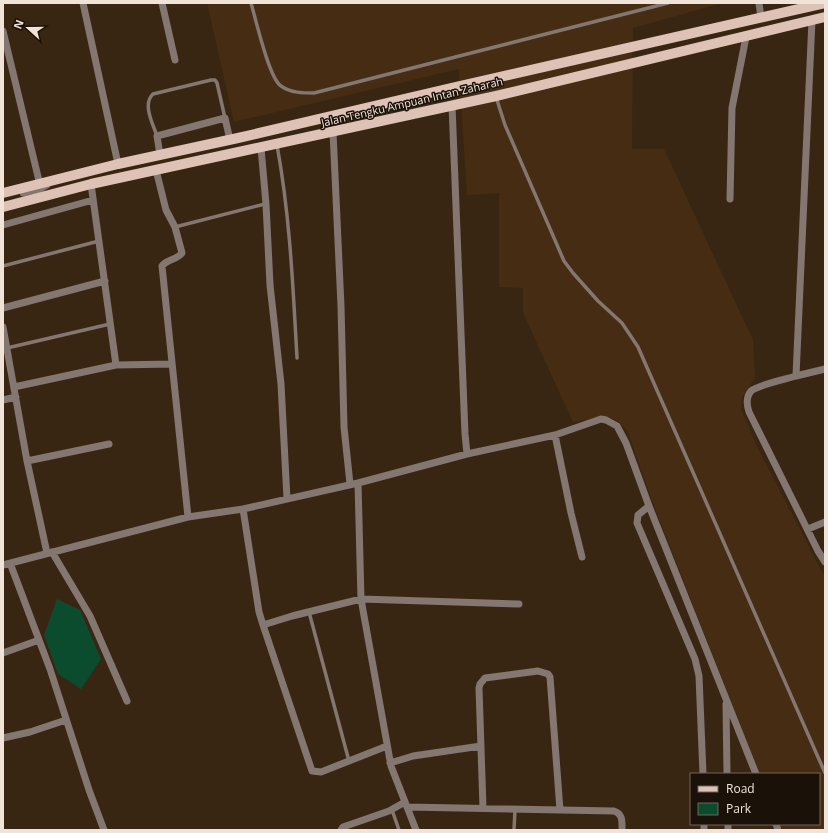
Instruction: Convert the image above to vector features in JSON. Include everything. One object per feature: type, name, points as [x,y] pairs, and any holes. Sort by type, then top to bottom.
[{"type":"main road","name":"Jalan Tengku Ampuan Intan Zaharah","points":[[3,193],[118,164],[230,140],[452,88],[825,4]]},
{"type":"main road","name":"Jalan Tengku Ampuan Intan Zaharah","points":[[3,207],[91,184],[496,96],[825,17]]},
{"type":"main road","points":[[761,18],[763,33]]},
{"type":"main road","points":[[452,88],[452,105]]},
{"type":"street","points":[[83,3],[118,164]]},
{"type":"street","points":[[162,3],[175,60]]},
{"type":"street","points":[[758,3],[761,18]]},
{"type":"street","points":[[796,376],[812,20]]},
{"type":"street","points":[[3,30],[45,183],[44,188],[3,197]]},
{"type":"street","points":[[730,199],[732,108],[746,37]]},
{"type":"street","points":[[452,105],[467,454]]},
{"type":"street","points":[[160,155],[157,136],[225,118],[230,140]]},
{"type":"street","points":[[333,132],[341,306],[344,427],[350,484]]},
{"type":"street","points":[[260,148],[266,204],[270,285],[281,384],[286,499]]},
{"type":"street","points":[[156,170],[166,210],[175,227],[182,252],[180,256],[165,261],[162,266],[188,517]]},
{"type":"street","points":[[91,184],[116,365]]},
{"type":"street","points":[[3,225],[93,200]]},
{"type":"street","points":[[3,308],[104,281]]},
{"type":"street","points":[[3,327],[27,461],[49,553],[90,616],[127,701]]},
{"type":"street","points":[[14,387],[116,365],[172,364]]},
{"type":"street","points":[[825,369],[757,388],[751,392],[748,406],[749,412],[825,562]]},
{"type":"street","points":[[3,400],[16,397]]},
{"type":"street","points":[[104,830],[39,640],[7,564],[188,517],[243,509],[358,483],[467,454],[555,435],[601,419],[617,426],[626,443],[649,506],[756,773]]},
{"type":"street","points":[[555,435],[571,513],[582,557]]},
{"type":"street","points":[[27,461],[109,444]]},
{"type":"street","points":[[358,483],[361,599],[390,763],[416,830]]},
{"type":"street","points":[[649,506],[638,515],[637,523],[695,659],[699,676],[703,773]]},
{"type":"street","points":[[243,509],[259,612],[310,769],[314,772],[320,772],[387,746]]},
{"type":"street","points":[[808,529],[825,522]]},
{"type":"street","points":[[263,625],[361,599],[519,604]]},
{"type":"street","points":[[3,653],[39,640]]},
{"type":"street","points":[[483,808],[479,688],[485,678],[538,671],[548,674],[550,677],[560,810]]},
{"type":"street","points":[[726,699],[727,773]]},
{"type":"street","points":[[3,738],[30,732],[66,720]]},
{"type":"street","points":[[390,763],[413,756],[481,746]]},
{"type":"street","points":[[341,830],[343,827],[406,804],[514,809],[614,810],[621,815],[622,830]]},
{"type":"lane","points":[[251,3],[272,73],[280,86],[291,91],[314,93],[668,3]]},
{"type":"lane","points":[[157,136],[148,103],[149,97],[153,94],[215,80],[225,118]]},
{"type":"lane","points":[[496,96],[505,125],[564,260],[573,273],[598,301],[622,323],[638,347],[825,773]]},
{"type":"lane","points":[[276,144],[282,175],[289,232],[297,358]]},
{"type":"lane","points":[[175,227],[266,204]]},
{"type":"lane","points":[[3,266],[99,241]]},
{"type":"lane","points":[[7,348],[110,324]]},
{"type":"lane","points":[[309,612],[349,761]]},
{"type":"lane","points":[[514,809],[514,830]]},
{"type":"lane","points":[[392,810],[399,830]]},
{"type":"shaded area","points":[[207,3],[723,3],[633,28],[632,149],[664,149],[753,340],[755,378],[742,397],[741,409],[756,444],[822,572],[825,575],[825,830],[782,830],[780,825],[820,825],[820,773],[759,773],[651,498],[627,430],[616,420],[609,418],[602,417],[573,422],[523,313],[523,288],[499,287],[499,193],[467,195],[459,69],[234,122]]},
{"type":"green space","points":[[57,599],[80,610],[101,659],[81,689],[58,674],[44,635]]}]
